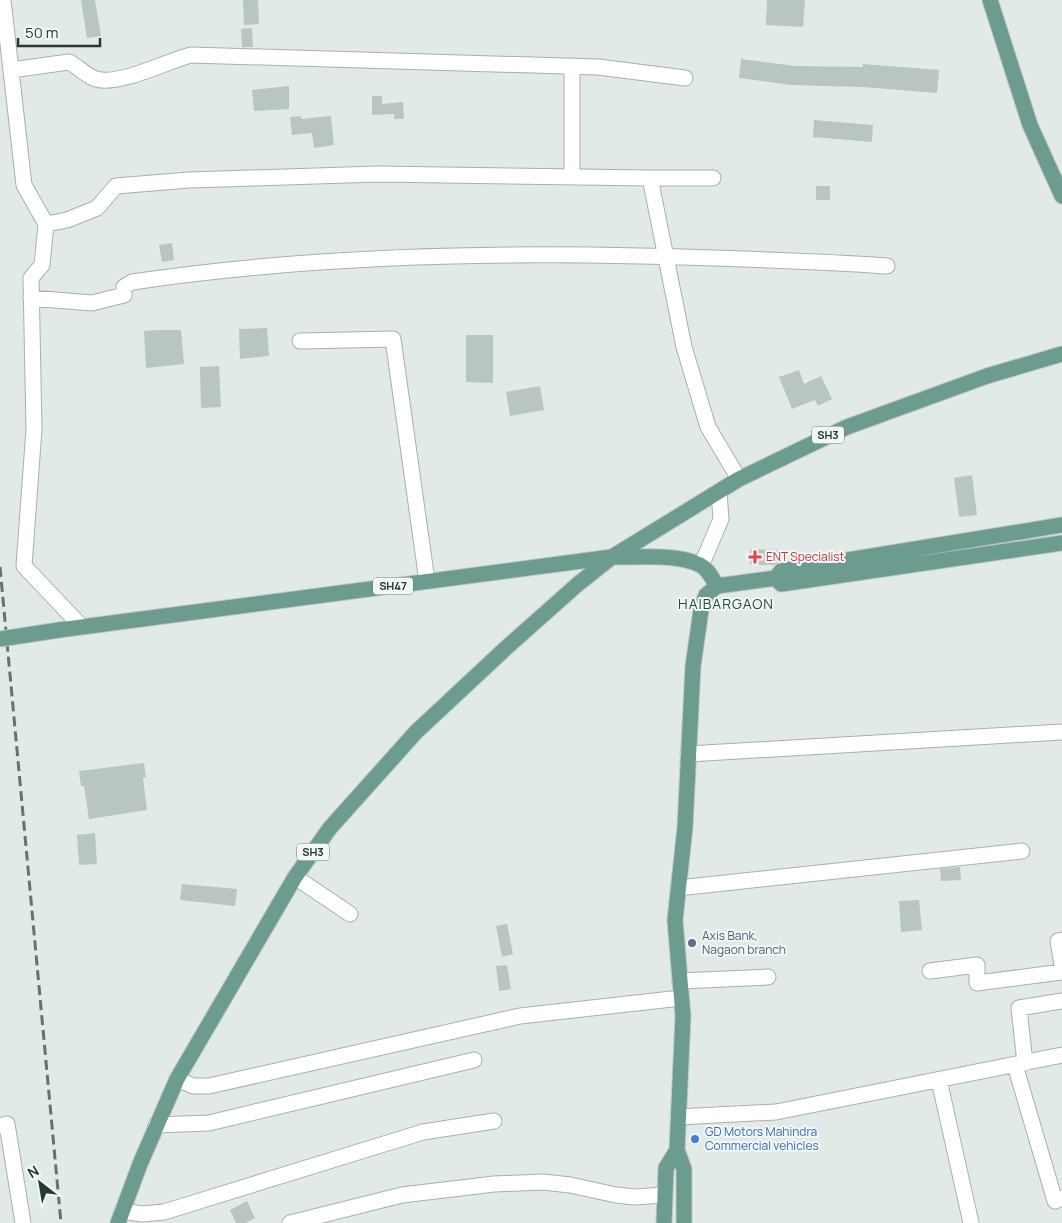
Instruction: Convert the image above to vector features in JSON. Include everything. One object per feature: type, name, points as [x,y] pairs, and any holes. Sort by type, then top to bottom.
[{"type":"main road","points":[[990,0],[1030,126],[1062,196]]},
{"type":"main road","name":"SH3","points":[[120,1217],[156,1125],[177,1079],[295,876],[330,828],[416,732],[541,616],[612,557],[739,479],[847,427],[987,376],[1062,354]]},
{"type":"main road","points":[[684,1223],[684,1169],[677,1150],[683,1016],[675,920],[685,827],[693,666],[701,610],[706,595],[717,586],[776,578],[781,571],[1062,524]]},
{"type":"main road","points":[[776,578],[781,584],[1062,543]]},
{"type":"main road","name":"SH47","points":[[0,638],[612,557],[679,559],[701,566]]},
{"type":"main road","points":[[701,566],[717,586]]},
{"type":"main road","points":[[664,1223],[666,1168],[677,1150]]},
{"type":"street","points":[[3,0],[24,185],[46,224],[42,265],[31,278],[34,429],[24,566],[82,627]]},
{"type":"street","points":[[11,70],[69,62],[95,79],[111,79],[154,69],[174,59],[191,55],[572,67],[685,78]]},
{"type":"street","points":[[572,67],[572,177]]},
{"type":"street","points":[[46,224],[67,220],[97,208],[116,186],[130,184],[189,180],[378,174],[713,178]]},
{"type":"street","points":[[650,178],[684,347],[708,427],[739,479]]},
{"type":"street","points":[[31,298],[92,303],[124,295],[124,287],[132,282],[287,263],[549,254],[823,261],[887,266]]},
{"type":"street","points":[[300,341],[393,339],[427,581]]},
{"type":"street","points":[[701,566],[721,519],[718,492]]},
{"type":"street","points":[[688,754],[1062,732]]},
{"type":"street","points":[[678,888],[1022,850]]},
{"type":"street","points":[[295,876],[350,914]]},
{"type":"street","points":[[1062,940],[1058,941],[1062,965]]},
{"type":"street","points":[[930,971],[977,965],[978,983],[1062,972]]},
{"type":"street","points":[[680,981],[768,977]]},
{"type":"street","points":[[177,1079],[193,1086],[209,1086],[520,1016],[682,998]]},
{"type":"street","points":[[1062,1001],[1019,1008],[1020,1064],[1054,1201],[1062,1198]]},
{"type":"street","points":[[678,1116],[776,1112],[1062,1055]]},
{"type":"street","points":[[156,1125],[208,1123],[474,1060]]},
{"type":"street","points":[[938,1080],[971,1223]]},
{"type":"street","points":[[120,1217],[164,1212],[423,1132],[494,1120]]},
{"type":"street","points":[[0,1126],[7,1124],[23,1223]]},
{"type":"street","points":[[290,1223],[402,1195],[494,1184],[543,1182],[634,1197],[664,1195]]},
{"type":"building","points":[[81,0],[95,0],[101,36],[87,38]]},
{"type":"building","points":[[243,0],[258,0],[259,24],[244,25]]},
{"type":"building","points":[[767,0],[805,0],[803,27],[766,25]]},
{"type":"building","points":[[252,28],[253,47],[242,47],[241,29]]},
{"type":"building","points":[[741,59],[795,66],[863,67],[863,64],[939,70],[937,93],[863,87],[791,85],[739,78]]},
{"type":"building","points":[[289,86],[289,109],[254,111],[252,90]]},
{"type":"building","points":[[372,96],[382,96],[382,104],[403,102],[404,119],[394,119],[394,114],[372,115]]},
{"type":"building","points":[[301,116],[301,119],[331,116],[334,145],[314,148],[312,133],[292,135],[290,117]]},
{"type":"building","points":[[814,120],[873,125],[872,142],[813,137]]},
{"type":"building","points":[[816,186],[830,186],[830,200],[816,200]]},
{"type":"building","points":[[172,243],[174,260],[162,262],[159,245]]},
{"type":"building","points":[[267,328],[269,356],[240,359],[239,329]]},
{"type":"building","points":[[181,330],[184,364],[146,368],[144,331]]},
{"type":"building","points":[[466,335],[493,335],[493,383],[466,382]]},
{"type":"building","points":[[219,366],[221,407],[201,408],[200,367]]},
{"type":"building","points":[[799,370],[804,384],[821,376],[832,399],[818,406],[815,400],[792,409],[779,377]]},
{"type":"building","points":[[540,386],[544,410],[510,416],[506,392]]},
{"type":"building","points":[[972,475],[977,515],[959,517],[954,478]]},
{"type":"building","points":[[750,549],[779,550],[778,562],[774,565],[750,565]]},
{"type":"building","points":[[144,763],[146,777],[143,778],[147,810],[89,819],[84,786],[81,786],[79,771]]},
{"type":"building","points":[[95,833],[97,864],[79,865],[77,835]]},
{"type":"building","points":[[960,867],[961,880],[941,881],[940,869]]},
{"type":"building","points":[[182,884],[237,889],[235,906],[180,900]]},
{"type":"building","points":[[919,900],[922,930],[901,932],[899,901]]},
{"type":"building","points":[[507,924],[513,954],[502,957],[496,926]]},
{"type":"building","points":[[507,965],[511,989],[499,991],[496,966]]},
{"type":"building","points":[[247,1201],[255,1218],[246,1223],[236,1223],[230,1210]]},
{"type":"railway","points":[[0,567],[61,1223]]},
{"type":"place","name":"ENT Specialist","points":[[755,557]]},
{"type":"place","name":"Axis Bank, Nagaon branch","points":[[692,943]]},
{"type":"place","name":"GD Motors Mahindra Commercial vehicles","points":[[695,1139]]},
{"type":"district","name":"HAIBARGAON","points":[[726,604]]}]
